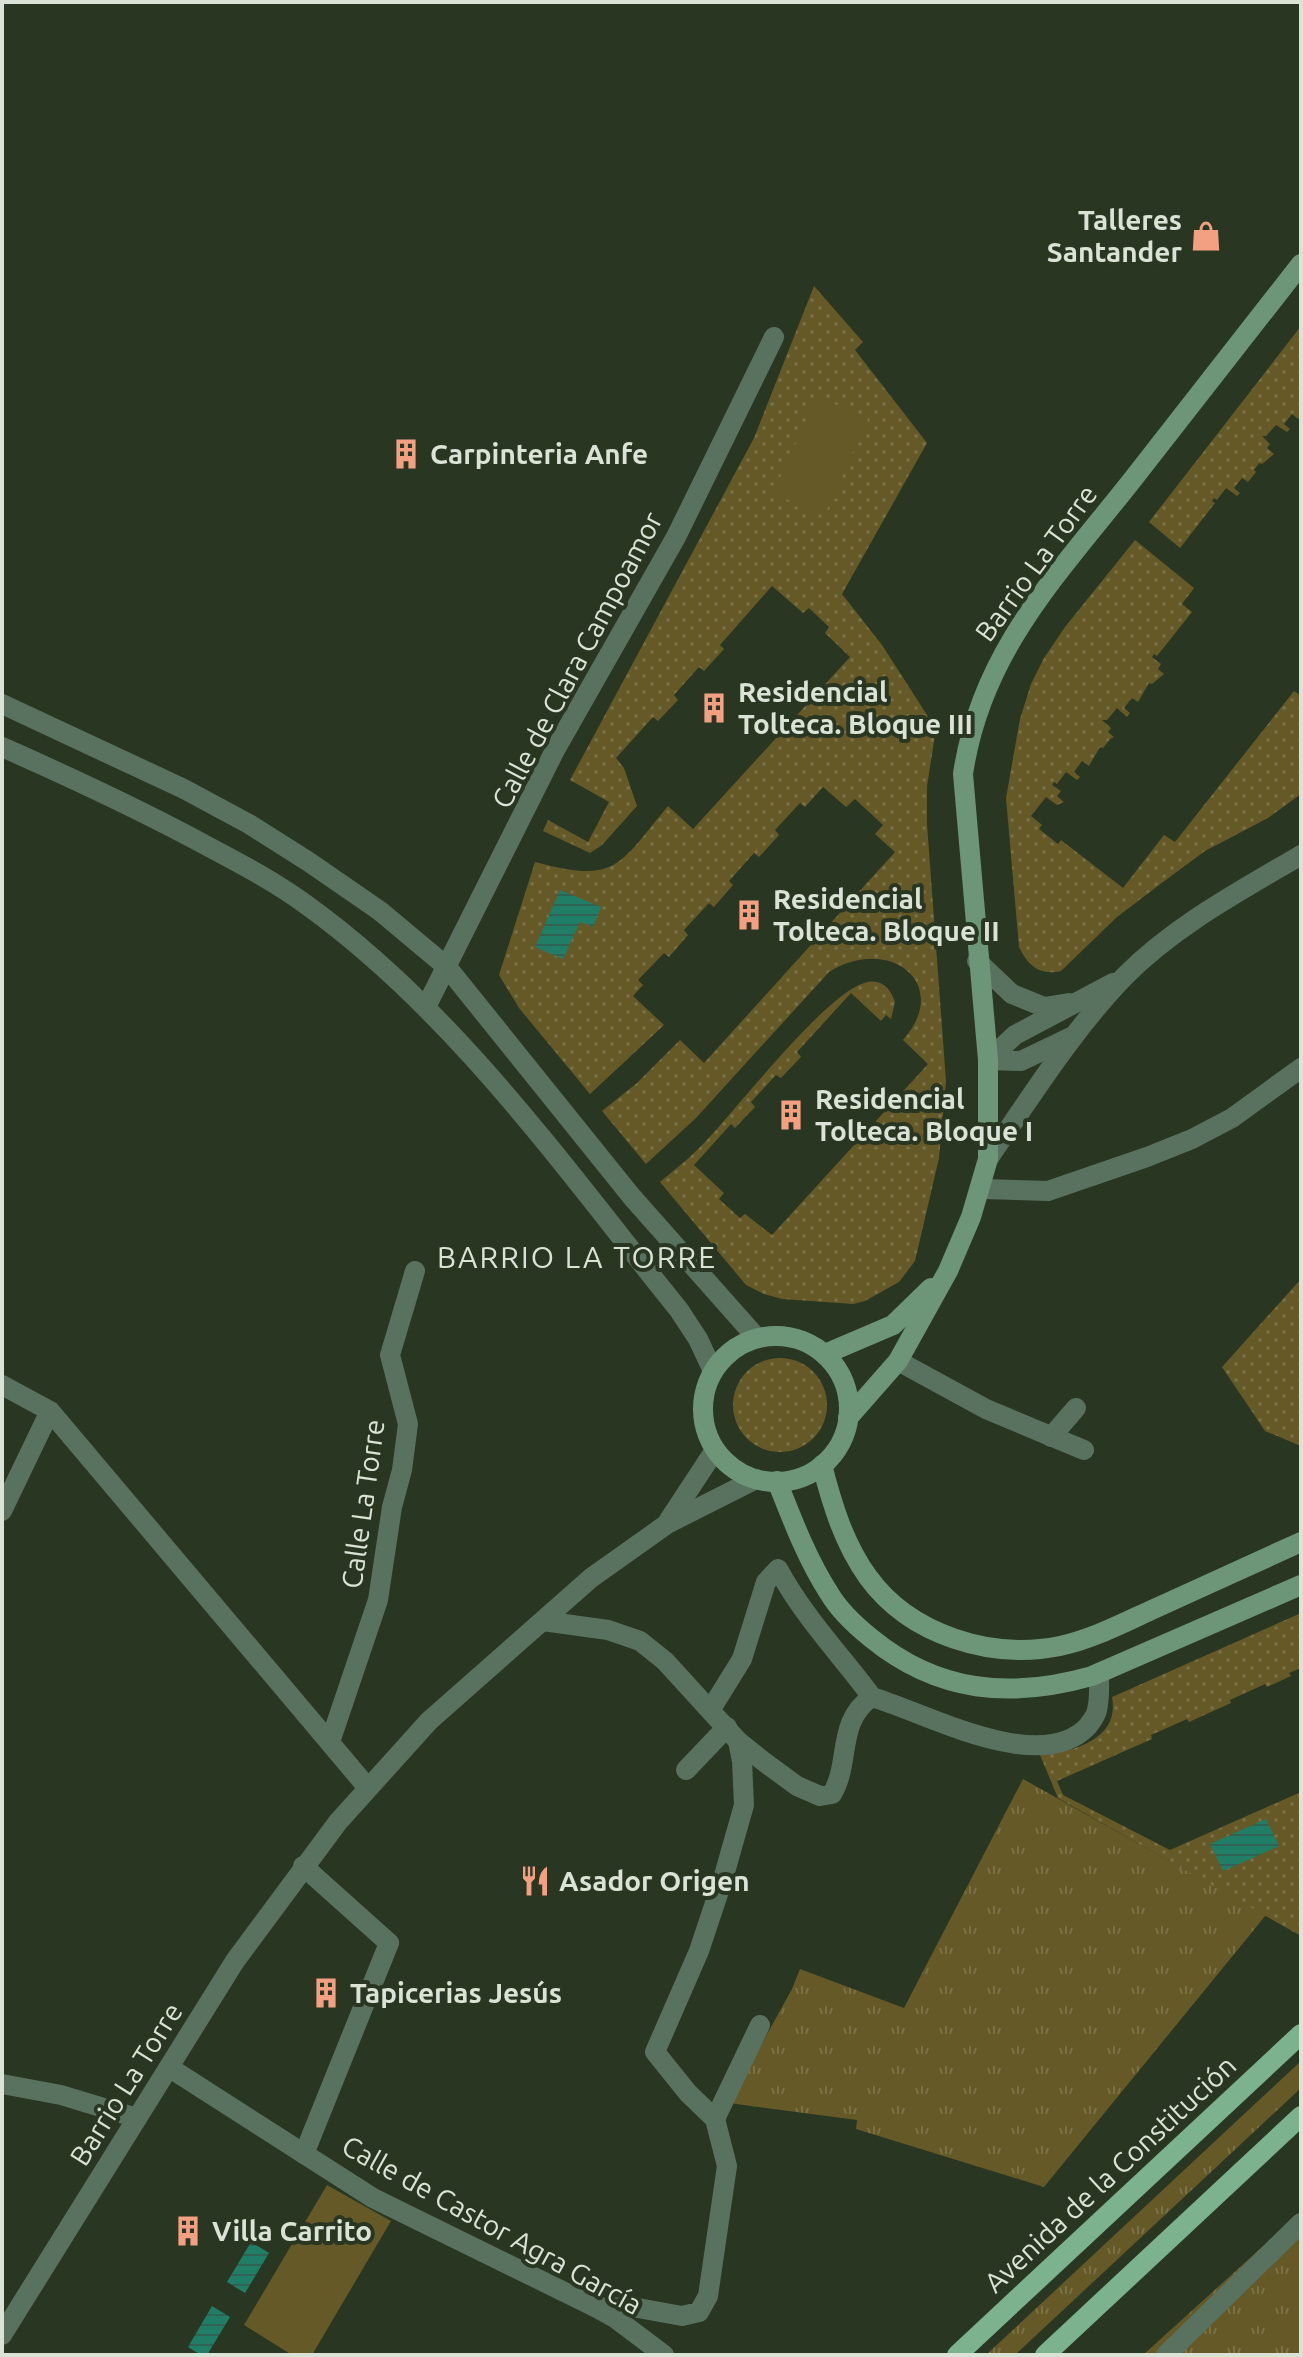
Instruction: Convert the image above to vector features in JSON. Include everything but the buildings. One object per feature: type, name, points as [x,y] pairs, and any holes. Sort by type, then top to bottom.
[{"type":"main road","name":"Barrio La Torre","points":[[822,1465],[840,1444],[848,1418],[898,1361],[948,1271],[981,1189],[988,1159],[988,1060],[963,774],[973,724],[997,663],[1035,601],[1301,264]]},
{"type":"main road","name":"Barrio La Torre","points":[[825,1354],[893,1325],[948,1271]]},
{"type":"main road","points":[[848,1418],[844,1383],[825,1354],[810,1344],[775,1335],[757,1338],[732,1351],[713,1371],[704,1397],[703,1411],[709,1438],[726,1462],[756,1479],[777,1481],[801,1477],[822,1465],[831,1501],[847,1540],[867,1576],[903,1612],[953,1640],[983,1648],[1059,1646],[1095,1635],[1301,1542]]},
{"type":"main road","points":[[777,1481],[795,1526],[830,1595],[860,1629],[906,1663],[929,1675],[995,1690],[1060,1685],[1099,1673],[1301,1585]]},
{"type":"main road","name":"Avenida de la Constitución","points":[[957,2355],[1301,2034]]},
{"type":"main road","points":[[1045,2355],[1301,2116]]},
{"type":"street","name":"Calle de Clara Campoamor","points":[[426,1007],[555,750],[676,537],[774,337]]},
{"type":"street","points":[[2,704],[184,789],[249,824],[380,911],[447,967],[632,1197],[757,1338]]},
{"type":"street","points":[[2,747],[153,817],[246,867],[307,905],[426,1007],[477,1060],[679,1310],[698,1339],[713,1371]]},
{"type":"street","points":[[988,1159],[1075,1036],[1125,976],[1202,915],[1301,855]]},
{"type":"street","points":[[977,961],[1012,994],[1044,1007],[1081,1001]]},
{"type":"street","points":[[988,1060],[1015,1035],[1125,976]]},
{"type":"street","points":[[988,1060],[1021,1061],[1075,1036]]},
{"type":"street","points":[[981,1189],[1048,1191],[1147,1157],[1192,1139],[1232,1118],[1301,1068]]},
{"type":"street","name":"Calle La Torre","points":[[330,1742],[378,1600],[392,1507],[402,1470],[408,1424],[390,1355],[415,1271]]},
{"type":"street","points":[[898,1361],[986,1409],[1084,1450]]},
{"type":"street","points":[[2,1385],[50,1411],[368,1788]]},
{"type":"street","points":[[1051,1437],[1076,1408]]},
{"type":"street","points":[[2,1511],[50,1411]]},
{"type":"street","name":"Barrio La Torre","points":[[667,1524],[715,1450]]},
{"type":"street","name":"Barrio La Torre","points":[[2,2335],[235,1961],[303,1866],[368,1788],[429,1721],[591,1578],[667,1524],[756,1479]]},
{"type":"street","points":[[711,1709],[742,1659],[766,1582],[778,1569],[792,1595],[872,1697],[984,1738],[1013,1744],[1060,1743],[1079,1735],[1097,1711],[1099,1673]]},
{"type":"street","points":[[543,1621],[608,1630],[640,1641],[665,1661],[733,1734],[797,1786],[820,1796],[832,1794],[837,1785],[846,1736],[861,1704],[872,1697]]},
{"type":"street","points":[[686,1770],[733,1734]]},
{"type":"street","points":[[595,2307],[638,2308],[682,2316],[699,2312],[708,2296],[727,2166],[715,2119],[688,2093],[655,2052],[699,1951],[744,1805],[742,1761],[733,1734]]},
{"type":"street","points":[[303,1866],[389,1943],[304,2154]]},
{"type":"street","points":[[715,2119],[760,2025]]},
{"type":"street","name":"Calle de Castor Agra García","points":[[170,2068],[373,2198],[595,2307],[664,2355]]},
{"type":"street","points":[[2,2084],[61,2095],[137,2118]]},
{"type":"street","points":[[1166,2355],[1301,2223]]},
{"type":"green space","points":[[814,286],[863,342],[855,350],[927,443],[842,594],[882,645],[936,729],[927,786],[927,824],[946,1081],[939,1158],[915,1261],[899,1282],[865,1301],[853,1304],[782,1299],[746,1285],[660,1182],[702,1145],[782,1054],[830,1006],[868,982],[882,984],[895,1002],[891,1019],[886,1015],[881,1021],[851,993],[797,1052],[801,1057],[781,1078],[776,1075],[751,1102],[755,1107],[735,1128],[731,1124],[694,1165],[724,1193],[719,1199],[740,1218],[745,1214],[772,1235],[928,1064],[903,1040],[917,1019],[921,1000],[917,984],[907,971],[892,962],[873,959],[851,962],[829,972],[696,1118],[646,1164],[602,1111],[637,1083],[680,1040],[704,1063],[895,852],[875,834],[883,825],[855,799],[846,807],[823,787],[805,807],[800,803],[775,830],[779,835],[759,857],[754,853],[729,881],[733,885],[714,907],[709,903],[684,930],[688,935],[669,957],[664,953],[638,980],[643,985],[633,996],[664,1025],[590,1094],[519,1008],[499,975],[535,862],[583,871],[614,865],[638,843],[668,806],[693,829],[850,657],[825,633],[829,627],[809,608],[803,613],[772,586],[720,645],[724,649],[704,671],[699,667],[674,695],[678,700],[658,721],[653,717],[616,758],[624,768],[637,806],[602,845],[590,853],[543,831],[548,820],[588,842],[609,802],[570,780],[754,438]]},
{"type":"green space","points":[[1301,326],[1301,415],[1298,419],[1292,414],[1284,424],[1290,429],[1287,432],[1276,425],[1266,436],[1262,436],[1270,444],[1267,448],[1274,454],[1262,464],[1259,463],[1248,482],[1242,478],[1234,488],[1240,493],[1237,496],[1226,488],[1217,500],[1214,498],[1212,501],[1215,503],[1180,548],[1149,522]]},
{"type":"green space","points":[[817,396],[868,419],[824,516],[773,493]]},
{"type":"green space","points":[[1135,540],[1194,588],[1182,604],[1192,612],[1157,656],[1154,654],[1152,657],[1161,664],[1158,669],[1164,674],[1152,684],[1149,683],[1138,702],[1132,698],[1124,708],[1130,713],[1127,717],[1117,708],[1107,720],[1102,720],[1111,728],[1108,732],[1114,737],[1103,748],[1100,747],[1089,766],[1082,761],[1074,772],[1080,777],[1077,780],[1066,772],[1057,784],[1054,782],[1052,785],[1061,791],[1057,796],[1064,802],[1057,805],[1046,797],[1031,816],[1042,825],[1039,829],[1058,844],[1061,840],[1123,888],[1164,835],[1175,842],[1294,691],[1301,696],[1301,794],[1268,818],[1205,851],[1117,917],[1061,971],[1041,971],[1026,959],[1019,947],[1006,798],[1020,719],[1031,684],[1044,658]]},
{"type":"green space","points":[[1301,1279],[1301,1446],[1265,1431],[1222,1367]]},
{"type":"green space","points":[[780,1358],[798,1361],[813,1372],[824,1387],[827,1405],[824,1423],[813,1438],[798,1449],[780,1452],[762,1449],[747,1438],[736,1423],[733,1405],[736,1387],[747,1372],[762,1361]]},
{"type":"green space","points":[[1301,1613],[1301,1668],[1289,1673],[1291,1676],[1267,1687],[1265,1684],[1189,1722],[1187,1719],[1151,1735],[1152,1739],[1057,1781],[1063,1795],[1170,1850],[1301,1792],[1301,1936],[1058,1798],[1040,1755],[1079,1747],[1101,1733],[1109,1724],[1113,1712],[1112,1697]]},
{"type":"green space","points":[[1023,1779],[1266,1915],[1044,2187],[856,2129],[857,2120],[729,2103],[800,1969],[904,2008]]},
{"type":"green space","points":[[1301,2061],[1301,2088],[1015,2355],[986,2355]]},
{"type":"green space","points":[[327,2185],[391,2221],[312,2355],[292,2355],[244,2325]]},
{"type":"green space","points":[[1301,2211],[1301,2355],[1143,2355],[1293,2219]]},
{"type":"water","points":[[560,890],[601,907],[593,927],[580,922],[563,959],[535,947]]},
{"type":"water","points":[[1266,1819],[1279,1846],[1223,1871],[1210,1844]]},
{"type":"water","points":[[251,2242],[269,2253],[245,2293],[227,2282]]},
{"type":"water","points":[[212,2306],[230,2317],[207,2355],[201,2355],[188,2347]]},
{"type":"place","name":"Talleres Santander","points":[[1206,236]]},
{"type":"place","name":"Carpinteria Anfe","points":[[406,454]]},
{"type":"place","name":"Residencial Tolteca. Bloque III","points":[[714,708]]},
{"type":"place","name":"Residencial Tolteca. Bloque II","points":[[749,915]]},
{"type":"place","name":"Residencial Tolteca. Bloque I","points":[[791,1115]]},
{"type":"place","name":"Asador Origen","points":[[535,1881]]},
{"type":"place","name":"Tapicerias Jesús","points":[[326,1993]]},
{"type":"place","name":"Villa Carrito","points":[[188,2231]]},
{"type":"district","name":"BARRIO LA TORRE","points":[[577,1258]]}]
